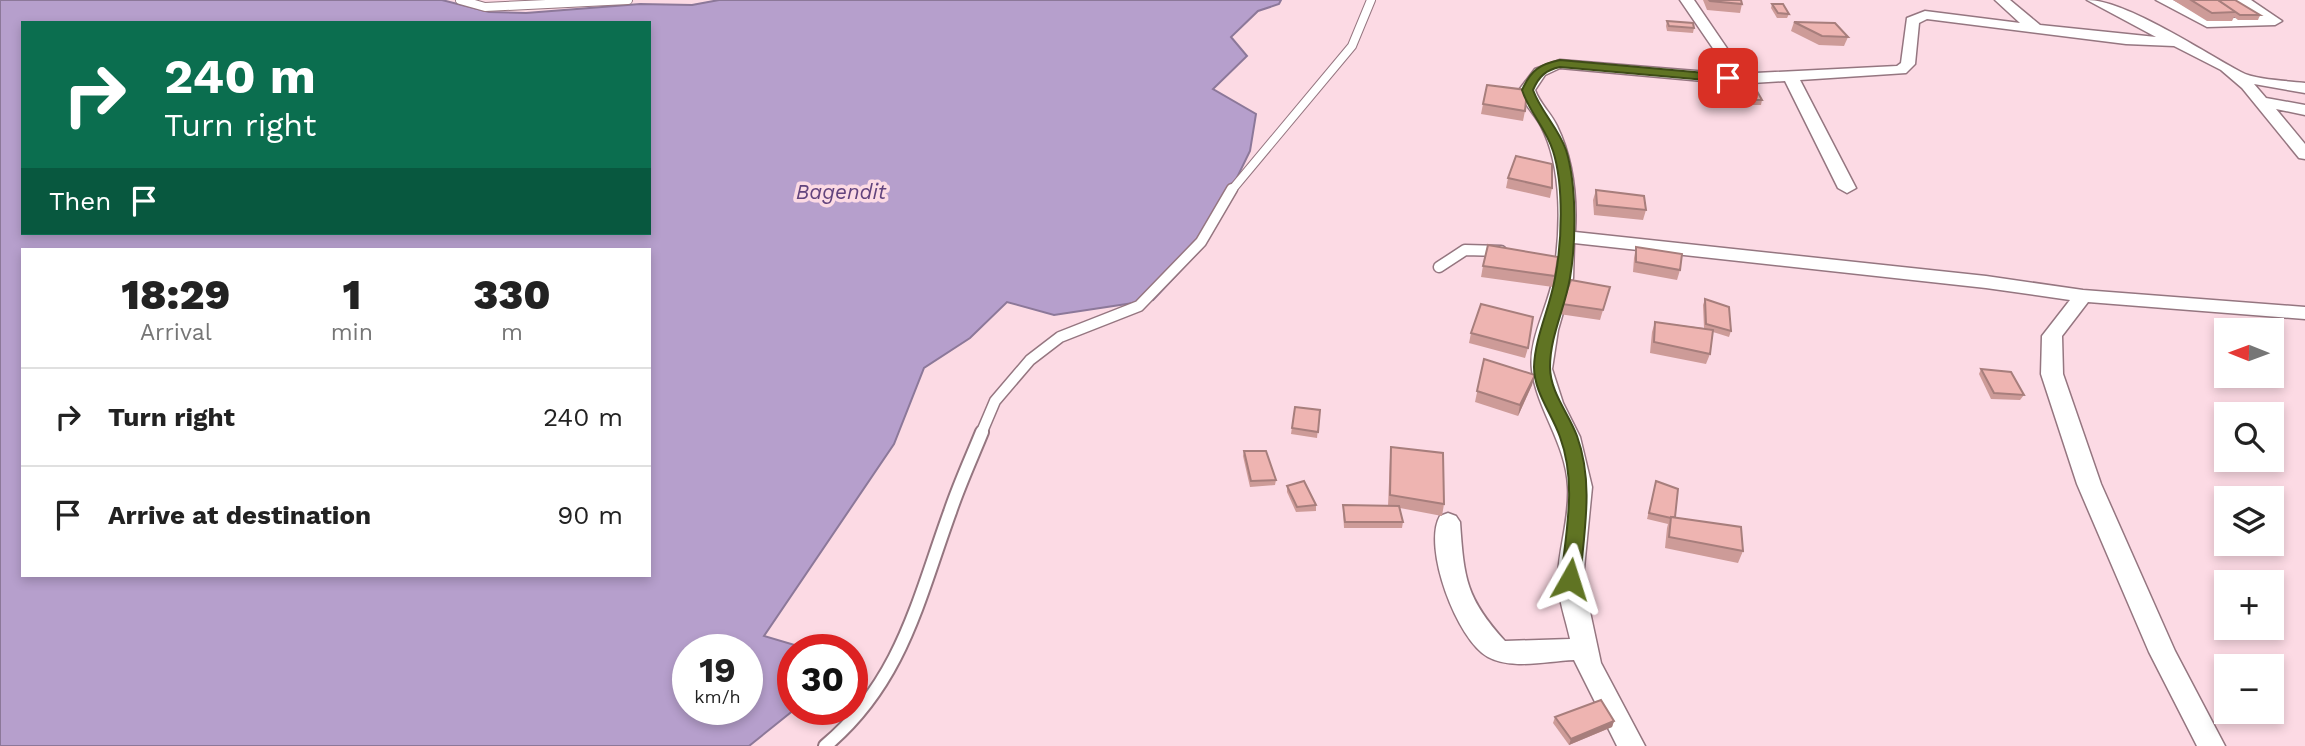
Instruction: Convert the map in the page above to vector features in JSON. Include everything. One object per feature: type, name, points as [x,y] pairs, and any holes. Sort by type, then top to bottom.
[{"type":"street","points":[[1687,0],[1730,63],[1728,78]]},
{"type":"street","points":[[2002,0],[2036,29]]},
{"type":"street","points":[[2094,0],[2226,67],[2261,102],[2305,155]]},
{"type":"street","points":[[2163,0],[2207,23],[2275,21],[2242,0]]},
{"type":"street","points":[[1631,746],[1588,664],[1570,579],[1580,487],[1569,437],[1552,403],[1542,369],[1548,330],[1563,278],[1557,257],[1566,237],[1567,211],[1560,152],[1548,123],[1532,104],[1527,90],[1534,76],[1546,66],[1560,64],[1728,78],[1901,70],[1908,64],[1912,21],[1925,15],[2036,29],[2181,42]]},
{"type":"street","points":[[1790,75],[1847,188]]},
{"type":"street","points":[[2238,77],[2305,88]]},
{"type":"street","points":[[2261,102],[2305,110]]},
{"type":"street","points":[[2283,128],[2305,132]]},
{"type":"street","points":[[1566,237],[1986,282],[2083,296],[2305,313]]},
{"type":"street","points":[[2083,296],[2052,336],[2052,374],[2089,484],[2162,652],[2211,746]]},
{"type":"street","points":[[1448,522],[1455,594],[1496,649],[1505,652],[1585,649]]},
{"type":"lane","points":[[460,0],[485,7],[628,0]]},
{"type":"lane","points":[[825,746],[843,731],[889,673],[919,604],[950,511],[995,401],[1030,360],[1060,337],[1139,306],[1201,242],[1223,200],[1353,46],[1371,0]]},
{"type":"lane","points":[[1440,267],[1465,250],[1510,252]]},
{"type":"water","name":"Bagendit","points":[[0,0],[442,0],[489,12],[526,13],[640,4],[692,5],[719,0],[1281,0],[1279,4],[1258,11],[1231,37],[1247,56],[1213,89],[1256,114],[1250,151],[1203,247],[1153,300],[1054,315],[1007,302],[970,338],[924,368],[894,444],[764,636],[777,640],[777,723],[749,746],[0,746]]},
{"type":"building","points":[[1741,0],[1742,4],[1710,1]]},
{"type":"building","points":[[2191,0],[2218,0],[2237,12],[2212,13]]},
{"type":"building","points":[[2218,0],[2235,0],[2260,15],[2240,15]]},
{"type":"building","points":[[1772,4],[1783,4],[1789,14],[1778,13]]},
{"type":"building","points":[[1667,21],[1693,23],[1694,28],[1669,26]]},
{"type":"building","points":[[1794,22],[1835,23],[1848,37],[1822,36]]},
{"type":"building","points":[[1732,83],[1754,86],[1762,100],[1739,100]]},
{"type":"building","points":[[1487,85],[1527,90],[1525,111],[1483,104]]},
{"type":"building","points":[[1516,156],[1552,164],[1552,188],[1508,178]]},
{"type":"building","points":[[1596,190],[1644,196],[1646,210],[1597,205]]},
{"type":"building","points":[[1488,245],[1558,257],[1555,276],[1483,266]]},
{"type":"building","points":[[1636,247],[1682,254],[1680,270],[1636,262]]},
{"type":"building","points":[[1571,280],[1610,287],[1603,310],[1562,304]]},
{"type":"building","points":[[1705,299],[1729,307],[1731,331],[1706,324]]},
{"type":"building","points":[[1481,304],[1533,317],[1528,348],[1471,333]]},
{"type":"building","points":[[1655,322],[1713,330],[1710,354],[1654,342]]},
{"type":"building","points":[[1484,359],[1535,375],[1520,405],[1477,391]]},
{"type":"building","points":[[1981,369],[2011,372],[2024,395],[1994,393]]},
{"type":"building","points":[[1295,407],[1320,410],[1318,432],[1292,428]]},
{"type":"building","points":[[1391,447],[1443,453],[1444,504],[1390,495]]},
{"type":"building","points":[[1244,451],[1266,451],[1276,480],[1251,481]]},
{"type":"building","points":[[1304,481],[1316,505],[1297,507],[1287,486]]},
{"type":"building","points":[[1656,481],[1678,489],[1675,517],[1649,513]]},
{"type":"building","points":[[1343,505],[1399,506],[1403,522],[1345,522]]},
{"type":"building","points":[[1671,517],[1741,527],[1743,551],[1669,537]]},
{"type":"building","points":[[1601,700],[1614,721],[1571,739],[1555,717]]},
{"type":"route","points":[[1570,579],[1580,487],[1569,437],[1552,403],[1542,369],[1548,330],[1563,278],[1567,211],[1560,152],[1548,123],[1532,104],[1527,90],[1534,76],[1546,66],[1560,64],[1728,78]]}]
